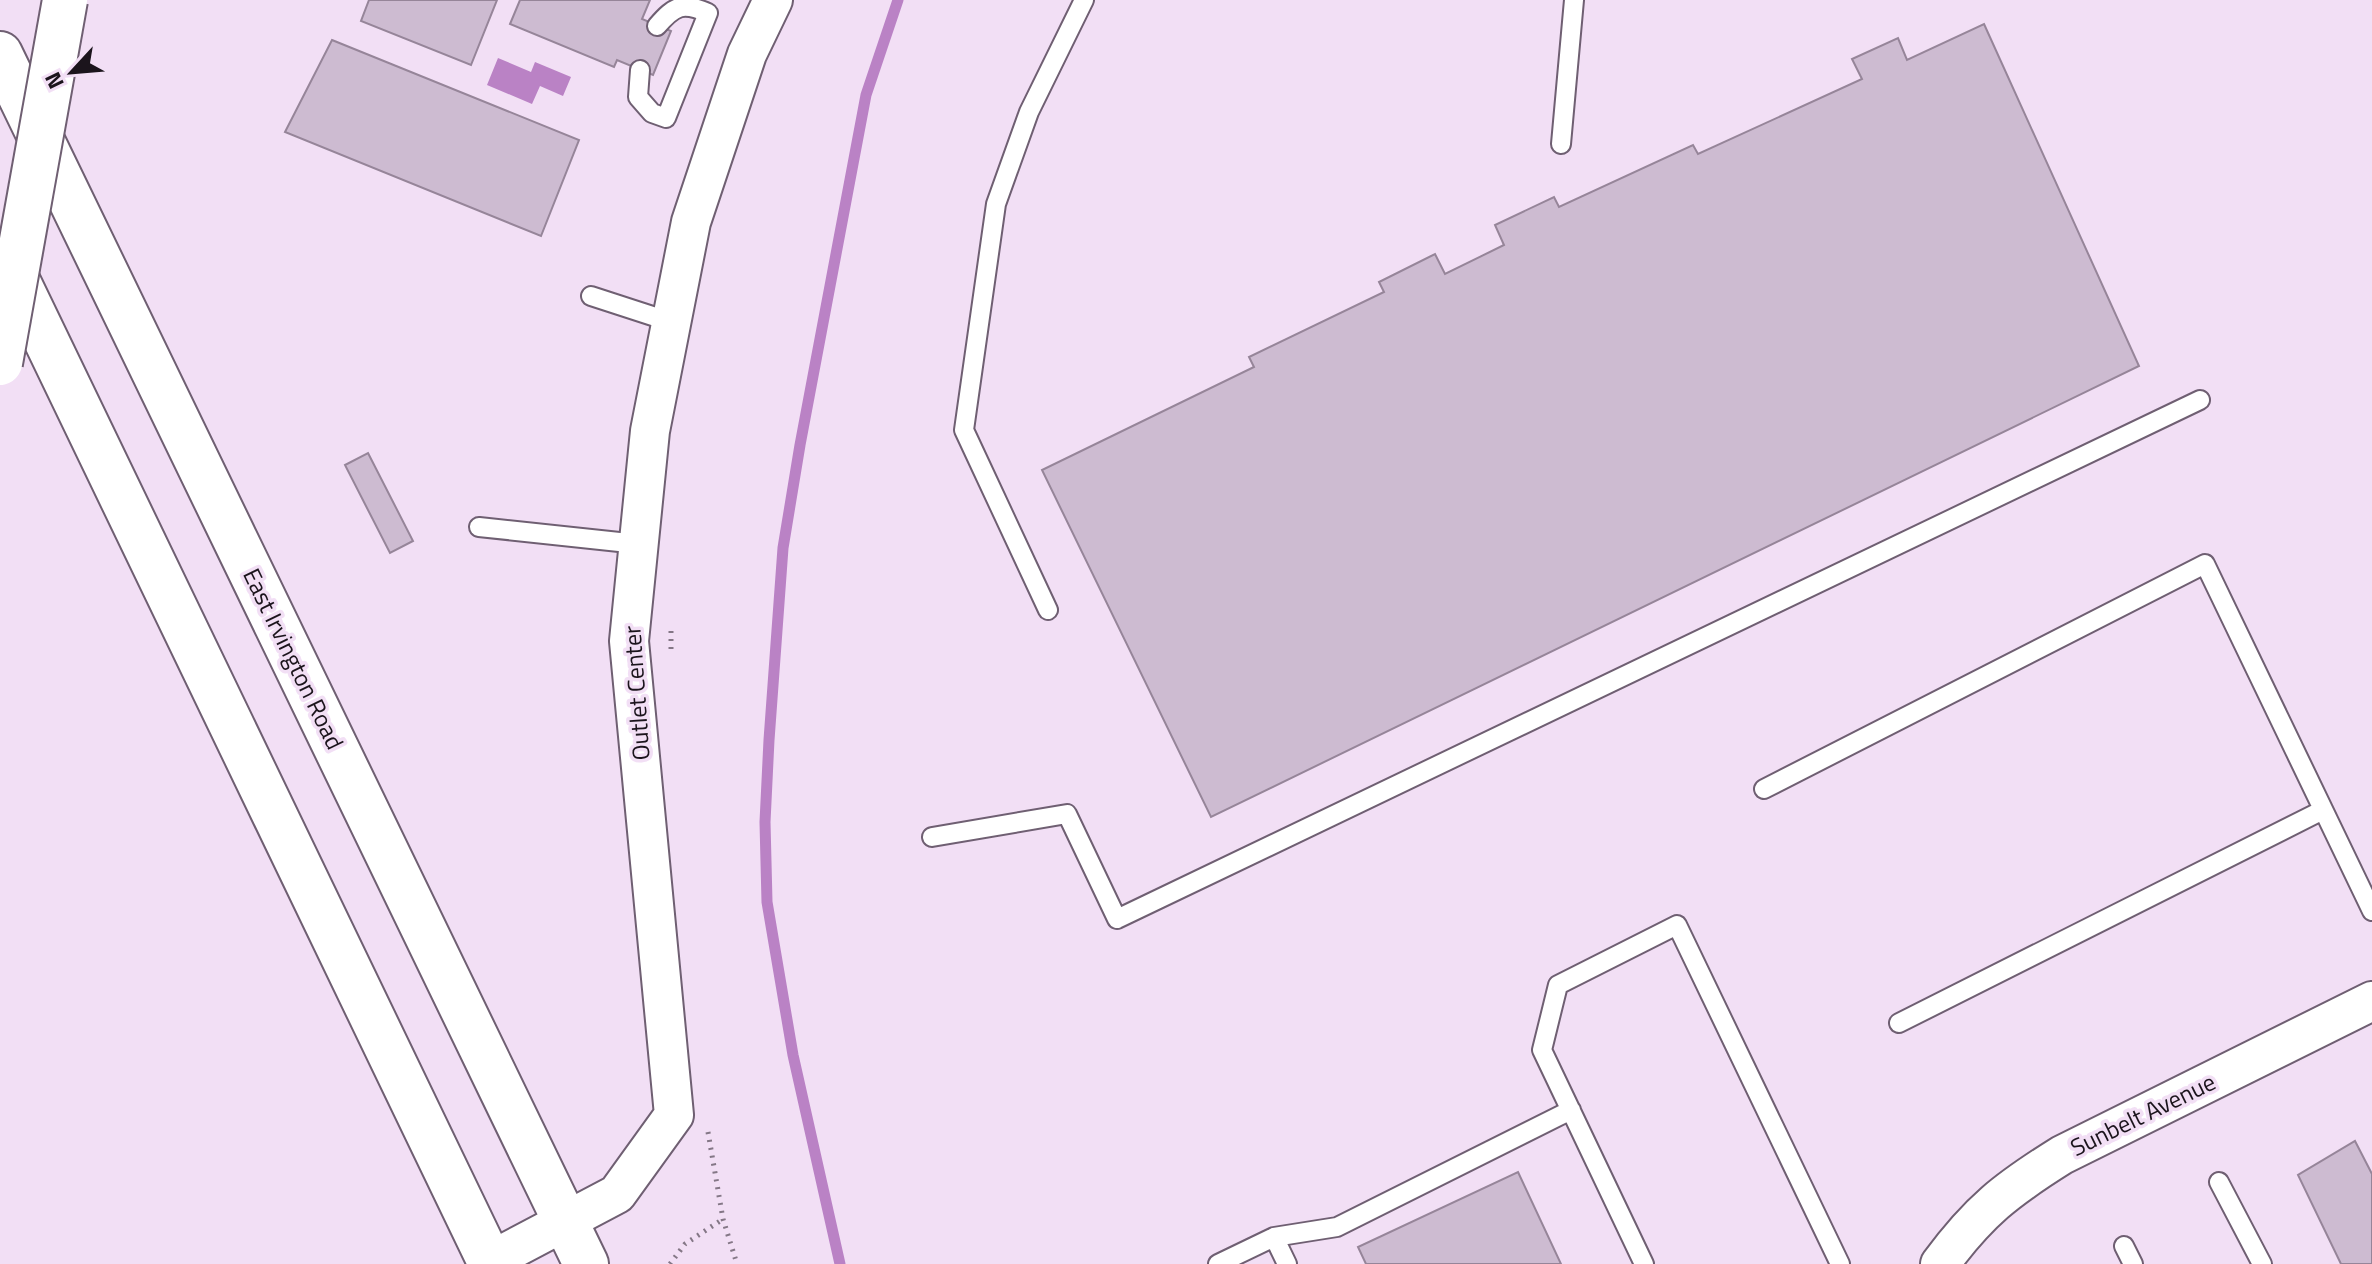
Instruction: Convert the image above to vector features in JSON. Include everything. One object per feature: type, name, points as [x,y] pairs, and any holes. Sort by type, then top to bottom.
[{"type":"main road","points":[[0,273],[37,0]]},
{"type":"main road","points":[[0,363],[65,0]]},
{"type":"main road","name":"East Irvington Road","points":[[0,54],[586,1264]]},
{"type":"main road","points":[[0,245],[488,1263]]},
{"type":"street","name":"Outlet Center","points":[[488,1263],[565,1219],[617,1194],[674,1115],[629,641],[650,431],[691,222],[747,54],[773,0]]},
{"type":"street","name":"Sunbelt Avenue","points":[[1940,1264],[1972,1220],[2015,1185],[2062,1155],[2372,1001]]},
{"type":"lane","points":[[1048,610],[964,430],[996,204],[1029,112],[1084,0]]},
{"type":"lane","points":[[1561,144],[1574,0]]},
{"type":"lane","points":[[640,70],[638,97],[652,113],[666,118],[708,13],[687,4],[673,7],[657,26]]},
{"type":"lane","points":[[591,296],[671,322]]},
{"type":"lane","points":[[932,837],[1067,814],[1117,919],[2200,400]]},
{"type":"lane","points":[[479,527],[638,544]]},
{"type":"lane","points":[[1764,789],[2205,564],[2372,911]]},
{"type":"lane","points":[[1899,1023],[2323,810]]},
{"type":"lane","points":[[1644,1264],[1542,1050],[1558,985],[1677,925],[1840,1264]]},
{"type":"lane","points":[[1218,1264],[1274,1237],[1337,1227],[1571,1110]]},
{"type":"lane","points":[[2219,1182],[2262,1264]]},
{"type":"lane","points":[[1274,1237],[1287,1264]]},
{"type":"lane","points":[[2124,1246],[2133,1264]]},
{"type":"path","points":[[671,622],[671,653]]},
{"type":"path","points":[[707,1127],[723,1219],[737,1264]]},
{"type":"path","points":[[670,1264],[685,1244],[723,1219]]},
{"type":"shaded area","points":[[498,58],[531,72],[535,62],[571,77],[563,96],[540,86],[532,104],[487,85]]},
{"type":"building","points":[[369,0],[497,0],[471,65],[361,21]]},
{"type":"building","points":[[520,0],[650,0],[642,19],[671,31],[653,75],[617,60],[614,67],[510,24]]},
{"type":"building","points":[[1984,24],[2139,366],[1211,817],[1042,470],[1254,367],[1249,357],[1384,292],[1379,282],[1435,254],[1445,274],[1504,245],[1495,225],[1554,197],[1559,207],[1693,145],[1698,154],[1862,79],[1852,59],[1898,38],[1907,60]]},
{"type":"building","points":[[332,40],[579,140],[541,236],[285,132]]},
{"type":"building","points":[[368,453],[413,541],[390,553],[345,465]]},
{"type":"building","points":[[2355,1141],[2372,1174],[2372,1264],[2341,1264],[2298,1175]]},
{"type":"building","points":[[1518,1172],[1561,1264],[1366,1264],[1358,1247]]},
{"type":"waterway","points":[[840,1264],[793,1055],[767,902],[765,822],[783,548],[866,95],[898,0]]}]
